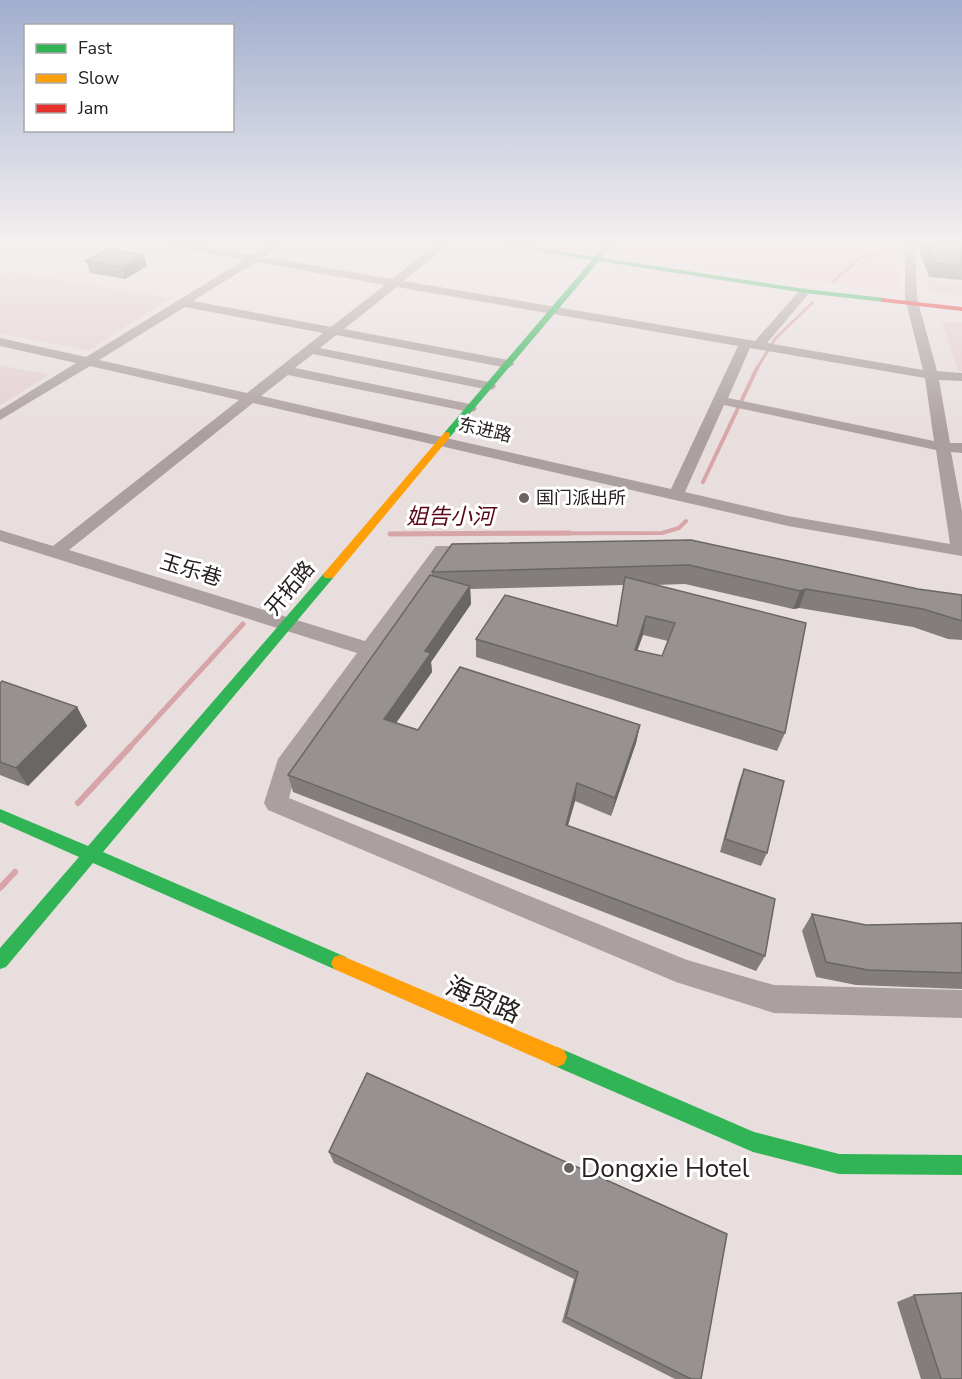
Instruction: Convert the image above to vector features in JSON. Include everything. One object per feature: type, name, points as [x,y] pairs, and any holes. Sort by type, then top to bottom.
[{"type":"main road","name":"开拓路","points":[[0,962],[558,305]]},
{"type":"main road","points":[[939,305],[962,309]]},
{"type":"main road","name":"海贸路","points":[[0,815],[753,1142],[838,1164],[962,1165]]},
{"type":"street","points":[[0,416],[179,305]]},
{"type":"street","points":[[196,305],[508,364]]},
{"type":"street","points":[[56,552],[366,305]]},
{"type":"street","points":[[521,305],[931,375],[962,377]]},
{"type":"street","points":[[676,495],[755,345],[792,305]]},
{"type":"street","points":[[913,305],[931,375],[941,447],[961,550]]},
{"type":"street","name":"东进路","points":[[0,342],[251,397],[788,521],[961,550]]},
{"type":"street","points":[[310,350],[489,386]]},
{"type":"street","points":[[285,370],[470,408]]},
{"type":"street","points":[[725,402],[941,447],[962,448]]},
{"type":"street","name":"玉乐巷","points":[[0,535],[368,648]]},
{"type":"street","points":[[490,550],[442,550],[368,648],[286,765],[276,803],[686,973],[774,999],[962,1004]]},
{"type":"shaded area","points":[[0,305],[159,305],[89,350],[0,334]]},
{"type":"shaded area","points":[[942,322],[962,323],[962,372],[958,371]]},
{"type":"shaded area","points":[[0,365],[49,375],[0,405]]},
{"type":"building","points":[[691,540],[918,589],[962,595],[962,621],[923,609],[806,589],[800,591],[689,565],[432,572],[452,544]]},
{"type":"building","points":[[430,575],[470,586],[425,651],[431,653],[384,719],[418,730],[460,667],[640,725],[615,798],[577,783],[566,825],[775,899],[765,956],[288,775]]},
{"type":"building","points":[[625,577],[806,623],[785,733],[476,639],[505,595],[617,626]],"holes":[[[646,616],[675,623],[662,656],[635,650]]]},
{"type":"building","points":[[2,681],[77,707],[16,768],[0,762],[0,683]]},
{"type":"building","points":[[744,769],[784,781],[767,853],[725,839]]},
{"type":"building","points":[[812,914],[866,925],[962,923],[962,973],[868,970],[826,962]]},
{"type":"building","points":[[367,1073],[727,1234],[701,1379],[691,1379],[566,1317],[578,1272],[329,1152]]},
{"type":"building","points":[[962,1293],[962,1379],[941,1379],[914,1295]]},
{"type":"waterway","name":"姐告小河","points":[[756,370],[775,339],[810,305]]},
{"type":"waterway","name":"姐告小河","points":[[703,482],[756,370]]},
{"type":"waterway","name":"姐告小河","points":[[570,533],[390,534],[662,533],[679,528],[686,521]]},
{"type":"waterway","name":"姐告小河","points":[[129,748],[243,624]]},
{"type":"waterway","name":"姐告小河","points":[[78,803],[130,747]]},
{"type":"waterway","name":"姐告小河","points":[[0,888],[15,872]]},
{"type":"traffic: fast","points":[[447,435],[557,305]]},
{"type":"traffic: fast","points":[[0,961],[329,575]]},
{"type":"traffic: fast","points":[[0,815],[340,963]]},
{"type":"traffic: fast","points":[[557,1057],[753,1142],[839,1164],[962,1165]]},
{"type":"traffic: slow","points":[[329,575],[447,435]]},
{"type":"traffic: slow","points":[[340,963],[557,1057]]},
{"type":"traffic: jam","points":[[930,305],[962,309]]},
{"type":"place","name":"国门派出所","points":[[524,498]]},
{"type":"place","name":"Dongxie Hotel","points":[[569,1168]]}]
